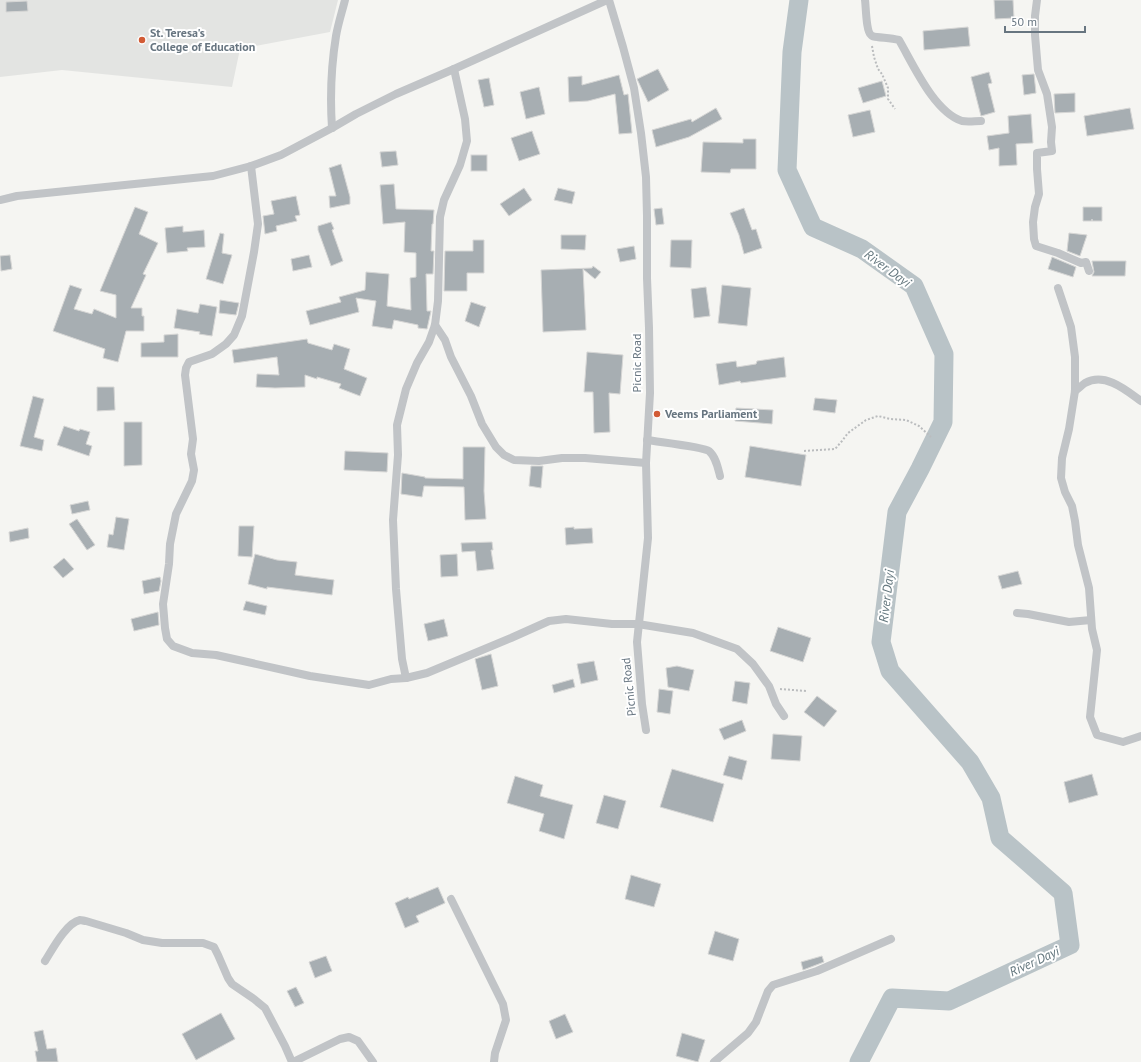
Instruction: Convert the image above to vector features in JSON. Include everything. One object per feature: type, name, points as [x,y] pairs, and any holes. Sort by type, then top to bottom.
[{"type":"street","points":[[332,128],[330,100],[332,70],[336,36],[345,0]]},
{"type":"street","points":[[0,200],[17,196],[213,176],[251,166],[281,155],[396,94],[608,0]]},
{"type":"street","name":"Picnic Road","points":[[608,0],[623,46],[634,88],[646,177],[648,216],[647,278],[650,357],[650,393],[646,463],[648,538],[637,642],[642,704],[646,730]]},
{"type":"street","points":[[865,0],[867,23],[871,35],[875,37],[899,40],[917,73],[934,99],[950,114],[963,121],[981,121]]},
{"type":"street","points":[[1037,0],[1035,35],[1038,70],[1047,94],[1052,127],[1052,151],[1037,153],[1039,194],[1033,222],[1034,239],[1036,246],[1058,253],[1081,263],[1086,262],[1089,271]]},
{"type":"street","points":[[406,678],[402,659],[396,589],[393,520],[398,455],[397,425],[406,389],[435,326],[438,301],[440,217],[444,200],[460,166],[467,142],[465,119],[454,69]]},
{"type":"street","points":[[251,166],[258,224],[242,316],[234,335],[226,344],[212,354],[189,362],[186,368],[185,375],[193,439],[191,454],[194,470],[187,494],[176,514],[170,544],[169,564],[163,604],[167,639],[173,646],[192,653],[216,655],[304,674],[369,685],[391,679],[406,678],[427,673],[549,621],[566,619],[638,624],[693,633],[737,648],[753,664],[769,686],[776,704],[784,716]]},
{"type":"street","points":[[1058,288],[1071,327],[1075,357],[1075,391],[1069,429],[1062,458],[1061,478],[1065,492],[1072,506],[1078,545],[1089,588],[1091,620],[1096,650],[1090,717],[1097,735],[1123,742],[1141,736]]},
{"type":"street","points":[[435,326],[445,340],[451,357],[471,396],[482,424],[496,447],[504,454],[514,460],[539,461],[562,458],[585,458],[646,463]]},
{"type":"street","points":[[1075,391],[1086,383],[1099,380],[1118,384],[1141,401]]},
{"type":"street","points":[[648,440],[708,450],[716,460],[720,476]]},
{"type":"street","points":[[1017,613],[1069,622],[1091,620]]},
{"type":"street","points":[[451,899],[503,1004],[506,1020],[495,1053],[494,1062]]},
{"type":"street","points":[[45,961],[62,935],[71,925],[79,920],[126,933],[143,940],[162,943],[204,943],[214,947],[232,984],[264,1008],[292,1062],[340,1039],[349,1038],[358,1041],[373,1062]]},
{"type":"street","points":[[714,1062],[748,1033],[756,1022],[768,991],[773,985],[817,971],[891,939]]},
{"type":"path","points":[[871,35],[874,57],[878,69],[882,74],[888,88],[888,99],[895,110]]},
{"type":"path","points":[[804,451],[835,449],[848,433],[866,420],[878,416],[890,419],[906,420],[919,426],[932,437]]},
{"type":"path","points":[[784,690],[806,691]]},
{"type":"shaded area","name":"St. Teresa's College of Education","points":[[0,0],[338,0],[330,32],[240,49],[232,87],[62,70],[0,77]]},
{"type":"building","points":[[994,0],[1013,0],[1014,18],[995,19]]},
{"type":"building","points":[[27,1],[28,11],[6,12],[6,2]]},
{"type":"building","points":[[968,27],[970,46],[924,50],[923,31]]},
{"type":"building","points":[[658,69],[669,90],[648,102],[637,79]]},
{"type":"building","points":[[989,72],[992,83],[988,84],[995,112],[981,116],[971,77]]},
{"type":"building","points":[[1034,74],[1036,93],[1024,95],[1022,75]]},
{"type":"building","points":[[619,75],[624,95],[628,94],[632,133],[619,134],[615,94],[588,101],[569,102],[568,77],[582,76],[582,85]]},
{"type":"building","points":[[489,78],[494,105],[484,107],[478,80]]},
{"type":"building","points":[[882,81],[886,96],[863,103],[858,88]]},
{"type":"building","points":[[539,87],[545,114],[526,119],[520,92]]},
{"type":"building","points":[[1075,93],[1075,112],[1055,113],[1054,94]]},
{"type":"building","points":[[716,108],[722,119],[689,137],[656,147],[652,130],[691,119],[692,122]]},
{"type":"building","points":[[1130,108],[1134,129],[1087,136],[1084,116]]},
{"type":"building","points":[[870,110],[875,132],[853,137],[848,115]]},
{"type":"building","points":[[1031,114],[1033,143],[1016,144],[1017,165],[999,166],[999,148],[989,150],[987,136],[1009,133],[1008,116]]},
{"type":"building","points":[[532,131],[540,154],[519,161],[511,138]]},
{"type":"building","points":[[743,139],[756,139],[756,169],[731,169],[730,173],[701,172],[703,142],[743,143]]},
{"type":"building","points":[[396,151],[398,165],[382,167],[380,152]]},
{"type":"building","points":[[471,155],[487,155],[487,171],[471,171]]},
{"type":"building","points":[[341,164],[350,197],[350,204],[330,208],[329,196],[336,196],[329,168]]},
{"type":"building","points":[[394,184],[396,209],[434,210],[431,251],[434,251],[433,274],[426,274],[427,311],[431,311],[427,329],[418,328],[418,325],[394,320],[392,329],[372,326],[376,301],[356,298],[359,312],[310,325],[306,311],[341,302],[339,297],[365,290],[366,272],[389,274],[387,306],[411,310],[410,278],[416,277],[416,253],[404,252],[405,222],[383,224],[380,185]]},
{"type":"building","points":[[524,188],[532,200],[509,216],[500,204]]},
{"type":"building","points":[[558,188],[575,192],[572,204],[554,200]]},
{"type":"building","points":[[296,196],[300,215],[295,216],[297,221],[276,226],[277,231],[265,234],[263,216],[274,214],[271,201]]},
{"type":"building","points":[[135,207],[148,212],[139,234],[158,243],[143,274],[146,275],[131,308],[142,308],[142,316],[144,316],[144,331],[126,331],[118,362],[103,358],[105,349],[53,331],[70,285],[82,289],[74,309],[92,314],[94,309],[116,318],[116,295],[100,291]]},
{"type":"building","points":[[1083,207],[1102,207],[1102,221],[1083,221]]},
{"type":"building","points":[[662,208],[664,224],[656,225],[654,209]]},
{"type":"building","points":[[744,208],[752,230],[756,229],[762,248],[744,254],[739,235],[730,213]]},
{"type":"building","points":[[331,222],[334,229],[332,230],[343,261],[331,266],[318,230],[318,226]]},
{"type":"building","points":[[183,226],[183,232],[204,230],[205,247],[187,248],[188,251],[167,253],[165,228]]},
{"type":"building","points":[[220,233],[224,234],[222,253],[232,255],[223,284],[206,279]]},
{"type":"building","points":[[1069,233],[1087,235],[1080,256],[1067,251]]},
{"type":"building","points":[[561,235],[586,235],[585,250],[561,249]]},
{"type":"building","points":[[473,240],[484,240],[484,273],[467,273],[467,291],[444,291],[445,251],[473,251]]},
{"type":"building","points":[[671,240],[692,240],[691,268],[670,267]]},
{"type":"building","points":[[634,246],[636,259],[620,262],[617,249]]},
{"type":"building","points":[[10,255],[12,269],[1,271],[0,256]]},
{"type":"building","points":[[309,255],[312,267],[293,271],[291,259]]},
{"type":"building","points":[[1052,257],[1076,267],[1073,277],[1048,269]]},
{"type":"building","points":[[1092,261],[1126,261],[1125,276],[1092,276],[1094,272]]},
{"type":"building","points":[[593,266],[601,272],[595,279],[583,269],[586,330],[543,332],[541,270],[592,268]]},
{"type":"building","points":[[722,285],[751,288],[747,326],[718,323]]},
{"type":"building","points":[[706,287],[710,316],[694,318],[691,289]]},
{"type":"building","points":[[220,300],[239,303],[236,315],[219,313]]},
{"type":"building","points":[[471,302],[486,307],[479,327],[465,321]]},
{"type":"building","points":[[200,304],[217,307],[212,336],[199,334],[200,332],[174,328],[177,309],[198,313]]},
{"type":"building","points":[[178,334],[178,357],[141,357],[141,343],[164,342],[164,335]]},
{"type":"building","points":[[307,339],[308,343],[332,350],[334,344],[350,349],[344,369],[367,378],[360,396],[339,388],[341,384],[305,375],[305,387],[256,387],[257,374],[279,375],[277,357],[234,363],[232,350]]},
{"type":"building","points":[[587,352],[623,355],[620,394],[609,393],[610,432],[594,433],[593,392],[584,392]]},
{"type":"building","points":[[784,357],[786,377],[741,383],[740,381],[719,385],[716,364],[736,361],[737,367],[756,364],[757,361]]},
{"type":"building","points":[[97,387],[114,387],[115,410],[97,411]]},
{"type":"building","points":[[33,396],[44,399],[34,437],[44,440],[42,451],[20,446]]},
{"type":"building","points":[[815,398],[837,400],[835,413],[813,410]]},
{"type":"building","points":[[736,408],[773,410],[772,424],[735,421]]},
{"type":"building","points":[[124,422],[142,422],[142,465],[124,466]]},
{"type":"building","points":[[64,426],[79,431],[80,429],[90,432],[86,444],[92,446],[89,456],[57,445]]},
{"type":"building","points":[[750,446],[806,455],[801,486],[745,477]]},
{"type":"building","points":[[463,447],[485,447],[484,491],[486,519],[465,520],[464,487],[424,486],[422,497],[401,494],[402,473],[425,478],[463,479]]},
{"type":"building","points":[[345,451],[388,453],[387,472],[344,470]]},
{"type":"building","points":[[531,466],[543,466],[541,488],[529,486]]},
{"type":"building","points":[[88,501],[90,510],[72,514],[70,505]]},
{"type":"building","points":[[116,517],[129,519],[124,550],[107,547],[109,534],[113,535]]},
{"type":"building","points":[[77,519],[95,545],[87,550],[69,524]]},
{"type":"building","points":[[239,526],[254,526],[252,557],[238,556]]},
{"type":"building","points":[[574,527],[574,529],[592,528],[593,543],[566,545],[565,528]]},
{"type":"building","points":[[28,528],[29,538],[10,542],[9,532]]},
{"type":"building","points":[[492,542],[493,550],[491,550],[494,569],[477,571],[475,551],[462,552],[461,543]]},
{"type":"building","points":[[255,554],[277,560],[297,562],[295,575],[334,580],[332,595],[267,587],[267,589],[248,584]]},
{"type":"building","points":[[457,554],[458,576],[441,577],[440,555]]},
{"type":"building","points":[[64,558],[74,569],[63,578],[53,567]]},
{"type":"building","points":[[1018,571],[1022,584],[1002,589],[998,576]]},
{"type":"building","points":[[160,577],[161,581],[159,591],[144,594],[142,581]]},
{"type":"building","points":[[246,601],[267,606],[265,615],[243,610]]},
{"type":"building","points":[[158,612],[159,625],[134,631],[131,619]]},
{"type":"building","points":[[444,619],[448,636],[428,641],[424,624]]},
{"type":"building","points":[[778,627],[811,638],[803,662],[770,651]]},
{"type":"building","points":[[491,654],[498,686],[482,690],[475,659]]},
{"type":"building","points":[[594,661],[598,680],[581,684],[577,664]]},
{"type":"building","points":[[677,666],[694,670],[689,691],[668,687],[666,668]]},
{"type":"building","points":[[573,679],[575,687],[554,693],[552,685]]},
{"type":"building","points":[[735,681],[750,683],[747,704],[732,701]]},
{"type":"building","points":[[659,689],[673,691],[670,714],[657,712]]},
{"type":"building","points":[[817,696],[837,711],[824,727],[804,712]]},
{"type":"building","points":[[742,720],[746,731],[724,740],[719,729]]},
{"type":"building","points":[[773,734],[802,736],[800,761],[771,759]]},
{"type":"building","points":[[729,756],[747,761],[742,780],[723,775]]},
{"type":"building","points":[[672,769],[724,784],[713,822],[660,807]]},
{"type":"building","points":[[1092,774],[1098,795],[1069,803],[1064,782]]},
{"type":"building","points":[[515,776],[543,785],[540,796],[573,805],[564,839],[539,831],[544,814],[507,803]]},
{"type":"building","points":[[604,795],[626,801],[618,829],[596,823]]},
{"type":"building","points":[[631,875],[661,884],[654,907],[625,899]]},
{"type":"building","points":[[438,887],[445,903],[416,916],[419,922],[405,928],[395,903]]},
{"type":"building","points":[[715,931],[739,939],[733,961],[708,954]]},
{"type":"building","points":[[326,956],[332,971],[315,978],[309,962]]},
{"type":"building","points":[[822,956],[824,962],[803,970],[801,962]]},
{"type":"building","points":[[296,987],[304,1003],[295,1007],[287,991]]},
{"type":"building","points":[[221,1013],[235,1039],[196,1060],[182,1034]]},
{"type":"building","points":[[565,1014],[573,1032],[556,1039],[549,1021]]},
{"type":"building","points":[[43,1030],[47,1049],[56,1048],[58,1062],[37,1062],[35,1051],[38,1051],[34,1032]]},
{"type":"building","points":[[682,1033],[705,1040],[698,1062],[676,1056]]},
{"type":"waterway","name":"River Dayi","points":[[799,0],[792,52],[787,170],[813,227],[862,249],[914,286],[944,354],[943,422],[897,512],[881,642],[890,671],[970,762],[991,798],[1000,838],[1063,893],[1070,945],[949,1001],[892,998],[859,1062]]},
{"type":"place","name":"St. Teresa's College of Education","points":[[142,40]]},
{"type":"place","name":"Veems Parliament","points":[[657,414]]}]
